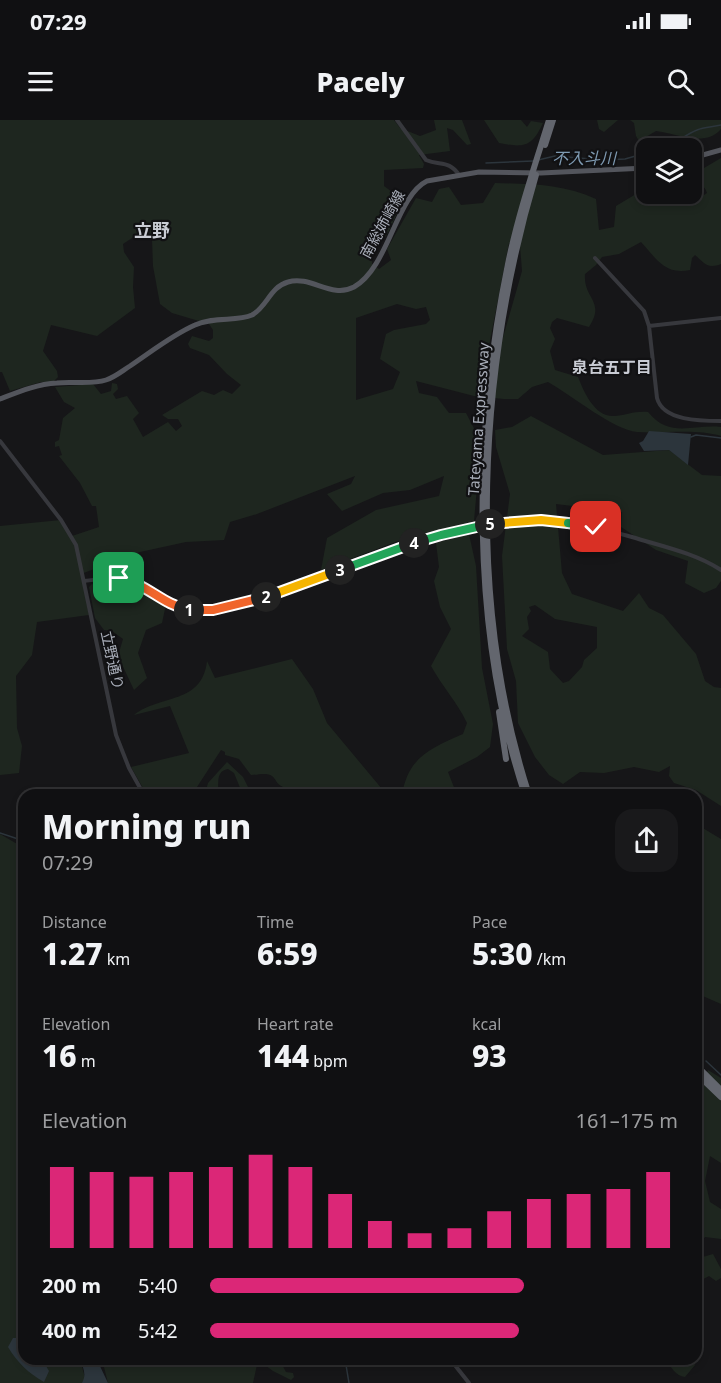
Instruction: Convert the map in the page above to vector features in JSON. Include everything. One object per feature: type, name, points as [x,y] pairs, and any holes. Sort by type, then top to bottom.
[{"type":"highway","name":"Tateyama Expressway","points":[[523,789],[506,726],[493,655],[486,587],[484,528],[487,419],[504,286],[549,120]]},
{"type":"highway","name":"Tateyama Expressway","points":[[528,789],[511,731],[501,678],[489,557],[488,479],[494,392],[514,262],[527,198],[553,120]]},
{"type":"highway","points":[[493,655],[506,759]]},
{"type":"highway","points":[[511,731],[532,789]]},
{"type":"highway","points":[[702,1071],[721,1090]]},
{"type":"highway","points":[[702,1079],[721,1097]]},
{"type":"main road","points":[[702,155],[721,150]]},
{"type":"main road","name":"南総姉崎線","points":[[0,399],[44,384],[105,381],[196,324],[213,318],[246,317],[254,314],[272,292],[290,281],[307,282],[337,291],[351,288],[365,278],[414,190],[427,181],[479,172],[542,173],[636,168]]},
{"type":"street","points":[[397,120],[426,160],[454,167],[459,175]]},
{"type":"street","points":[[595,258],[642,307],[649,326],[657,398],[661,408],[672,415],[721,421]]},
{"type":"street","points":[[649,326],[721,318]]},
{"type":"street","name":"立野通り","points":[[0,441],[72,537],[84,581],[116,735],[129,768],[141,789]]},
{"type":"street","points":[[84,581],[119,578],[130,580],[178,608],[192,611],[213,610],[269,596],[417,542],[466,528],[541,520],[596,527],[697,558],[721,570]]},
{"type":"street","points":[[455,1365],[469,1383]]},
{"type":"shaded area","points":[[0,120],[394,120],[400,128],[420,136],[436,130],[434,120],[462,120],[471,144],[467,145],[453,130],[447,128],[450,151],[419,155],[424,164],[423,168],[384,170],[384,186],[403,200],[388,233],[372,256],[372,264],[379,269],[391,260],[387,249],[416,198],[432,202],[439,189],[449,187],[461,205],[483,203],[495,183],[571,190],[596,199],[599,230],[614,227],[616,206],[636,194],[636,204],[702,204],[702,196],[707,193],[702,186],[702,168],[721,158],[721,264],[707,265],[695,255],[692,258],[690,270],[674,270],[667,268],[657,260],[641,242],[619,254],[602,257],[585,274],[587,289],[595,305],[594,318],[589,327],[557,318],[552,322],[550,328],[555,339],[550,351],[555,370],[578,377],[591,403],[608,416],[648,412],[656,420],[673,428],[721,427],[721,436],[701,432],[628,430],[605,419],[548,382],[532,387],[518,399],[504,399],[474,396],[416,381],[419,393],[437,397],[449,413],[466,413],[481,442],[474,521],[398,541],[321,570],[327,538],[376,510],[439,496],[444,476],[410,490],[383,493],[342,511],[327,494],[351,484],[355,476],[257,514],[230,522],[224,540],[186,542],[140,552],[81,574],[89,615],[37,622],[32,655],[16,676],[17,728],[22,746],[19,773],[0,775],[0,526],[61,520],[72,536],[99,527],[96,506],[92,506],[80,483],[59,456],[62,455],[59,446],[55,447],[55,442],[59,440],[63,418],[75,408],[64,402],[55,387],[93,384],[101,394],[111,391],[112,383],[117,384],[118,389],[113,394],[116,399],[127,396],[139,413],[133,419],[143,437],[168,422],[176,431],[182,426],[178,419],[168,419],[162,415],[202,391],[214,395],[223,390],[232,394],[241,385],[209,355],[190,348],[188,344],[192,336],[209,341],[213,338],[213,330],[209,324],[172,313],[160,304],[153,266],[152,239],[135,236],[123,244],[124,252],[134,267],[135,308],[97,336],[51,325],[43,351],[57,371],[58,377],[53,382],[47,384],[41,382],[10,391],[0,372]],"holes":[[[509,243],[520,246],[522,271],[502,341],[488,351]],[[397,304],[416,309],[426,307],[430,320],[426,324],[394,330],[386,334],[380,359],[400,372],[393,389],[356,400],[356,318]]]},
{"type":"shaded area","points":[[484,120],[521,120],[527,127],[531,121],[543,123],[531,141],[515,145],[499,143]]},
{"type":"shaded area","points":[[597,120],[618,120],[604,132],[599,129]]},
{"type":"shaded area","points":[[630,120],[721,120],[721,129],[714,135],[702,139],[656,131],[644,138],[637,138],[634,123]]},
{"type":"shaded area","points":[[531,416],[603,455],[669,450],[702,475],[721,476],[721,581],[716,588],[704,593],[685,583],[688,561],[656,550],[621,527],[622,512],[556,504],[562,573],[572,594],[623,611],[639,593],[649,608],[663,615],[696,654],[705,681],[714,687],[721,688],[721,806],[702,794],[702,789],[693,789],[674,783],[669,776],[670,766],[659,772],[634,767],[604,773],[580,772],[563,784],[549,775],[535,757],[518,723],[516,681],[507,649],[502,556],[510,494],[496,447],[495,430],[512,427]],"holes":[[[535,605],[555,619],[597,627],[597,648],[584,660],[582,667],[569,681],[563,683],[550,669],[548,652],[522,636],[529,629],[527,617],[531,611],[529,607]]]},
{"type":"shaded area","points":[[649,431],[691,434],[688,465],[669,450],[644,451],[639,443]]},
{"type":"shaded area","points":[[469,534],[476,566],[482,668],[493,724],[490,747],[477,757],[448,772],[455,789],[403,789],[410,771],[416,763],[431,749],[463,734],[467,723],[431,666],[451,629],[440,607],[434,581],[439,567],[436,543]]},
{"type":"shaded area","points":[[92,584],[108,590],[137,587],[166,604],[162,623],[146,630],[138,653],[147,678],[134,690],[118,656],[123,639],[112,631],[104,630],[95,618],[89,587]]},
{"type":"shaded area","points":[[292,659],[313,689],[327,723],[382,789],[284,789],[270,775],[251,775],[239,759],[225,755],[225,752],[221,750],[197,787],[199,789],[144,789],[131,767],[189,753],[170,706],[134,715],[144,708],[189,692],[203,675],[207,661],[215,678]]},
{"type":"shaded area","points":[[227,762],[243,777],[249,789],[241,789],[234,773],[228,769],[220,774],[218,789],[206,789],[208,783]]},
{"type":"shaded area","points":[[702,828],[721,839],[721,1004],[702,996]]},
{"type":"shaded area","points":[[0,834],[18,844],[18,1365],[82,1365],[85,1378],[84,1383],[0,1383]]},
{"type":"shaded area","points":[[708,1070],[721,1078],[721,1163],[710,1156],[705,1181],[710,1202],[721,1209],[721,1239],[705,1237],[702,1241],[702,1129],[704,1130],[702,1085]]},
{"type":"shaded area","points":[[713,1254],[721,1269],[721,1278],[716,1281],[709,1276],[702,1280],[702,1257]]},
{"type":"shaded area","points":[[13,1338],[18,1338],[18,1361],[11,1352],[8,1347]]},
{"type":"shaded area","points":[[22,1365],[46,1365],[49,1371],[44,1382]]},
{"type":"shaded area","points":[[82,1365],[99,1365],[108,1383],[82,1383]]},
{"type":"shaded area","points":[[104,1365],[257,1365],[253,1383],[108,1383]]},
{"type":"shaded area","points":[[265,1365],[282,1365],[286,1372],[293,1373],[294,1377],[291,1380]]},
{"type":"shaded area","points":[[670,1365],[695,1365],[685,1377],[674,1371]]},
{"type":"waterway","name":"不入斗川","points":[[682,138],[703,128],[721,125]]},
{"type":"waterway","name":"不入斗川","points":[[538,160],[555,156],[602,160],[636,156]]},
{"type":"waterway","name":"不入斗川","points":[[486,163],[533,161]]},
{"type":"waterway","points":[[691,437],[696,435],[721,438]]},
{"type":"waterway","points":[[0,833],[18,839]]},
{"type":"waterway","points":[[706,1061],[721,1075]]},
{"type":"waterway","points":[[346,1365],[349,1383]]},
{"type":"district","name":"立野","points":[[152,230]]},
{"type":"district","name":"泉台五丁目","points":[[612,367]]},
{"type":"route","points":[[119,578],[138,583],[178,608],[192,611],[213,610],[269,596],[417,542],[466,528],[541,520],[596,527]]}]
